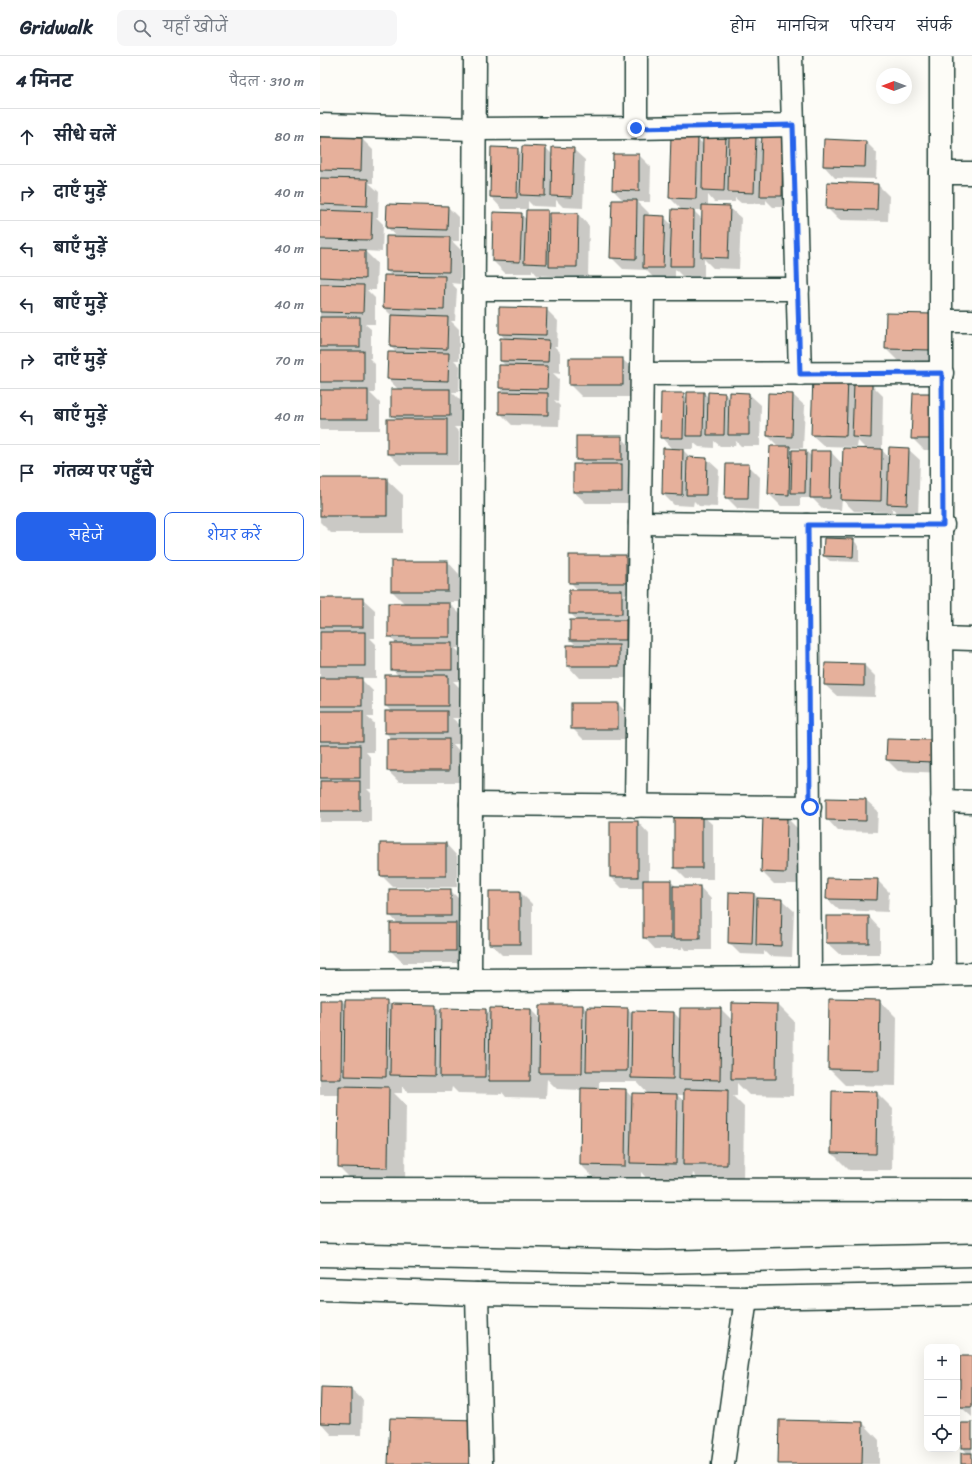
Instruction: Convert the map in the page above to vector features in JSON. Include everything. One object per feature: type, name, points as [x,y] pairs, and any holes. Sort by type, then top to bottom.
[{"type":"street","points":[[470,980],[475,56]]},
{"type":"street","points":[[636,56],[636,128]]},
{"type":"street","points":[[791,56],[800,374]]},
{"type":"street","points":[[941,56],[943,525],[941,638],[944,974]]},
{"type":"street","points":[[320,126],[475,129],[793,125]]},
{"type":"street","points":[[941,173],[972,173]]},
{"type":"street","points":[[474,289],[798,289]]},
{"type":"street","points":[[636,806],[643,290]]},
{"type":"street","points":[[942,321],[972,321]]},
{"type":"street","points":[[642,374],[942,373]]},
{"type":"street","points":[[640,523],[943,525]]},
{"type":"street","points":[[808,525],[810,978]]},
{"type":"street","points":[[941,638],[972,639]]},
{"type":"street","points":[[942,801],[972,802]]},
{"type":"street","points":[[471,804],[810,807]]},
{"type":"street","points":[[320,981],[810,978],[972,974]]},
{"type":"street","points":[[320,1189],[972,1190]]},
{"type":"street","points":[[320,1255],[657,1262],[972,1255]]},
{"type":"street","points":[[320,1289],[477,1294],[746,1298],[972,1294]]},
{"type":"street","points":[[477,1294],[481,1464]]},
{"type":"street","points":[[723,1464],[746,1298]]},
{"type":"building","points":[[762,131],[783,131],[782,196],[760,196]]},
{"type":"building","points":[[703,134],[726,135],[724,191],[702,190]]},
{"type":"building","points":[[729,135],[756,135],[754,193],[728,192]]},
{"type":"building","points":[[320,136],[362,138],[361,171],[320,170]]},
{"type":"building","points":[[671,136],[698,137],[696,199],[669,198]]},
{"type":"building","points":[[824,139],[866,141],[865,167],[823,166]]},
{"type":"building","points":[[522,146],[546,147],[545,196],[520,195]]},
{"type":"building","points":[[491,147],[518,148],[517,198],[490,197]]},
{"type":"building","points":[[552,147],[574,148],[572,197],[551,196]]},
{"type":"building","points":[[613,154],[639,154],[639,191],[612,190]]},
{"type":"building","points":[[320,178],[368,179],[367,206],[320,204]]},
{"type":"building","points":[[827,182],[878,184],[877,210],[826,209]]},
{"type":"building","points":[[612,200],[637,200],[636,259],[610,258]]},
{"type":"building","points":[[387,204],[448,206],[447,230],[386,228]]},
{"type":"building","points":[[702,205],[730,206],[728,258],[701,257]]},
{"type":"building","points":[[672,209],[694,210],[693,266],[670,266]]},
{"type":"building","points":[[320,210],[372,212],[371,240],[320,239]]},
{"type":"building","points":[[526,210],[548,210],[547,264],[524,263]]},
{"type":"building","points":[[493,212],[522,213],[520,262],[492,261]]},
{"type":"building","points":[[550,213],[578,213],[577,267],[549,267]]},
{"type":"building","points":[[644,215],[665,216],[663,268],[643,268]]},
{"type":"building","points":[[386,236],[450,237],[449,272],[386,271]]},
{"type":"building","points":[[320,249],[365,250],[365,279],[320,277]]},
{"type":"building","points":[[384,275],[445,276],[444,310],[383,308]]},
{"type":"building","points":[[320,284],[364,285],[363,313],[320,312]]},
{"type":"building","points":[[499,307],[547,308],[546,335],[499,334]]},
{"type":"building","points":[[886,313],[933,314],[931,350],[885,349]]},
{"type":"building","points":[[391,315],[448,317],[447,349],[390,347]]},
{"type":"building","points":[[320,317],[360,317],[360,347],[320,347]]},
{"type":"building","points":[[500,338],[549,340],[548,362],[500,361]]},
{"type":"building","points":[[320,351],[364,351],[364,382],[320,382]]},
{"type":"building","points":[[388,352],[449,353],[448,381],[387,379]]},
{"type":"building","points":[[569,358],[623,358],[623,385],[569,385]]},
{"type":"building","points":[[499,365],[548,366],[547,389],[499,388]]},
{"type":"building","points":[[813,377],[848,378],[846,436],[811,435]]},
{"type":"building","points":[[854,383],[872,384],[871,438],[852,437]]},
{"type":"building","points":[[391,389],[450,389],[450,416],[391,416]]},
{"type":"building","points":[[320,390],[368,390],[368,419],[320,419]]},
{"type":"building","points":[[499,392],[548,393],[548,415],[499,414]]},
{"type":"building","points":[[687,392],[704,392],[703,436],[686,436]]},
{"type":"building","points":[[708,392],[725,393],[724,435],[707,435]]},
{"type":"building","points":[[729,392],[749,393],[749,435],[728,435]]},
{"type":"building","points":[[661,393],[684,393],[683,438],[660,438]]},
{"type":"building","points":[[768,393],[793,394],[792,437],[767,436]]},
{"type":"building","points":[[913,393],[934,393],[933,439],[911,439]]},
{"type":"building","points":[[387,419],[447,419],[447,454],[387,454]]},
{"type":"building","points":[[576,436],[622,436],[622,460],[576,460]]},
{"type":"building","points":[[770,446],[790,446],[789,495],[768,494]]},
{"type":"building","points":[[889,447],[909,448],[907,505],[887,504]]},
{"type":"building","points":[[663,448],[683,449],[682,495],[662,494]]},
{"type":"building","points":[[843,448],[882,449],[881,501],[841,500]]},
{"type":"building","points":[[792,450],[806,450],[805,493],[791,493]]},
{"type":"building","points":[[811,451],[831,451],[830,498],[810,498]]},
{"type":"building","points":[[687,457],[707,458],[706,495],[686,495]]},
{"type":"building","points":[[573,464],[622,464],[622,492],[573,492]]},
{"type":"building","points":[[726,464],[749,464],[748,498],[725,498]]},
{"type":"building","points":[[320,478],[387,478],[387,516],[320,516]]},
{"type":"building","points":[[824,538],[854,539],[853,557],[823,556]]},
{"type":"building","points":[[569,555],[626,555],[626,583],[569,583]]},
{"type":"building","points":[[391,561],[448,561],[448,591],[391,591]]},
{"type":"building","points":[[569,590],[622,590],[622,614],[569,614]]},
{"type":"building","points":[[320,598],[363,598],[363,627],[320,627]]},
{"type":"building","points":[[388,603],[450,603],[450,637],[388,637]]},
{"type":"building","points":[[570,620],[626,620],[626,640],[570,640]]},
{"type":"building","points":[[320,632],[365,632],[365,666],[320,666]]},
{"type":"building","points":[[391,643],[452,643],[452,670],[391,670]]},
{"type":"building","points":[[567,645],[619,645],[619,666],[567,666]]},
{"type":"building","points":[[825,663],[864,664],[864,686],[824,685]]},
{"type":"building","points":[[385,675],[448,675],[448,706],[385,706]]},
{"type":"building","points":[[320,678],[362,678],[362,706],[320,706]]},
{"type":"building","points":[[571,703],[618,703],[618,729],[571,729]]},
{"type":"building","points":[[320,711],[363,711],[363,741],[320,741]]},
{"type":"building","points":[[385,711],[447,711],[447,733],[385,733]]},
{"type":"building","points":[[387,739],[449,739],[449,771],[387,771]]},
{"type":"building","points":[[887,739],[933,740],[932,762],[886,760]]},
{"type":"building","points":[[320,745],[360,745],[360,778],[320,778]]},
{"type":"building","points":[[320,781],[360,781],[360,811],[320,811]]},
{"type":"building","points":[[826,798],[866,799],[866,821],[826,820]]},
{"type":"building","points":[[674,813],[702,813],[702,868],[674,868]]},
{"type":"building","points":[[763,816],[787,817],[786,873],[761,872]]},
{"type":"building","points":[[610,821],[638,821],[638,877],[610,877]]},
{"type":"building","points":[[380,843],[446,843],[446,876],[380,876]]},
{"type":"building","points":[[827,878],[878,879],[877,900],[826,899]]},
{"type":"building","points":[[643,880],[671,880],[671,938],[643,938]]},
{"type":"building","points":[[673,886],[700,886],[700,939],[673,939]]},
{"type":"building","points":[[389,889],[451,889],[451,916],[389,916]]},
{"type":"building","points":[[489,891],[520,891],[520,944],[489,944]]},
{"type":"building","points":[[729,892],[754,893],[752,944],[728,943]]},
{"type":"building","points":[[757,898],[782,899],[781,946],[756,945]]},
{"type":"building","points":[[826,916],[869,916],[869,943],[826,943]]},
{"type":"building","points":[[390,923],[456,923],[456,951],[390,951]]},
{"type":"building","points":[[829,999],[880,1000],[879,1070],[828,1069]]},
{"type":"building","points":[[320,1000],[342,1000],[341,1079],[320,1079]]},
{"type":"building","points":[[345,1000],[387,1000],[386,1077],[344,1076]]},
{"type":"building","points":[[732,1003],[777,1004],[776,1079],[731,1079]]},
{"type":"building","points":[[391,1004],[436,1005],[435,1076],[390,1075]]},
{"type":"building","points":[[540,1005],[583,1005],[582,1073],[539,1073]]},
{"type":"building","points":[[587,1007],[628,1008],[627,1071],[586,1071]]},
{"type":"building","points":[[441,1008],[486,1009],[485,1077],[440,1077]]},
{"type":"building","points":[[490,1008],[531,1009],[530,1081],[489,1081]]},
{"type":"building","points":[[680,1008],[721,1008],[720,1080],[679,1079]]},
{"type":"building","points":[[632,1011],[674,1012],[673,1079],[631,1078]]},
{"type":"building","points":[[339,1086],[389,1087],[388,1168],[338,1167]]},
{"type":"building","points":[[581,1088],[626,1089],[625,1166],[580,1165]]},
{"type":"building","points":[[684,1089],[728,1090],[727,1165],[683,1165]]},
{"type":"building","points":[[832,1091],[877,1092],[876,1154],[831,1153]]},
{"type":"building","points":[[632,1093],[677,1094],[676,1164],[630,1163]]},
{"type":"building","points":[[960,1356],[972,1356],[972,1407],[960,1407]]},
{"type":"building","points":[[321,1387],[351,1388],[351,1424],[320,1423]]},
{"type":"building","points":[[390,1418],[478,1420],[477,1464],[388,1464]]},
{"type":"building","points":[[779,1420],[863,1422],[862,1464],[778,1464]]},
{"type":"building","points":[[961,1423],[972,1423],[972,1448],[961,1448]]},
{"type":"building","points":[[961,1453],[972,1453],[972,1464],[961,1464]]},
{"type":"route","points":[[636,128],[793,125],[800,374],[942,373],[943,525],[808,525],[810,807]]}]
